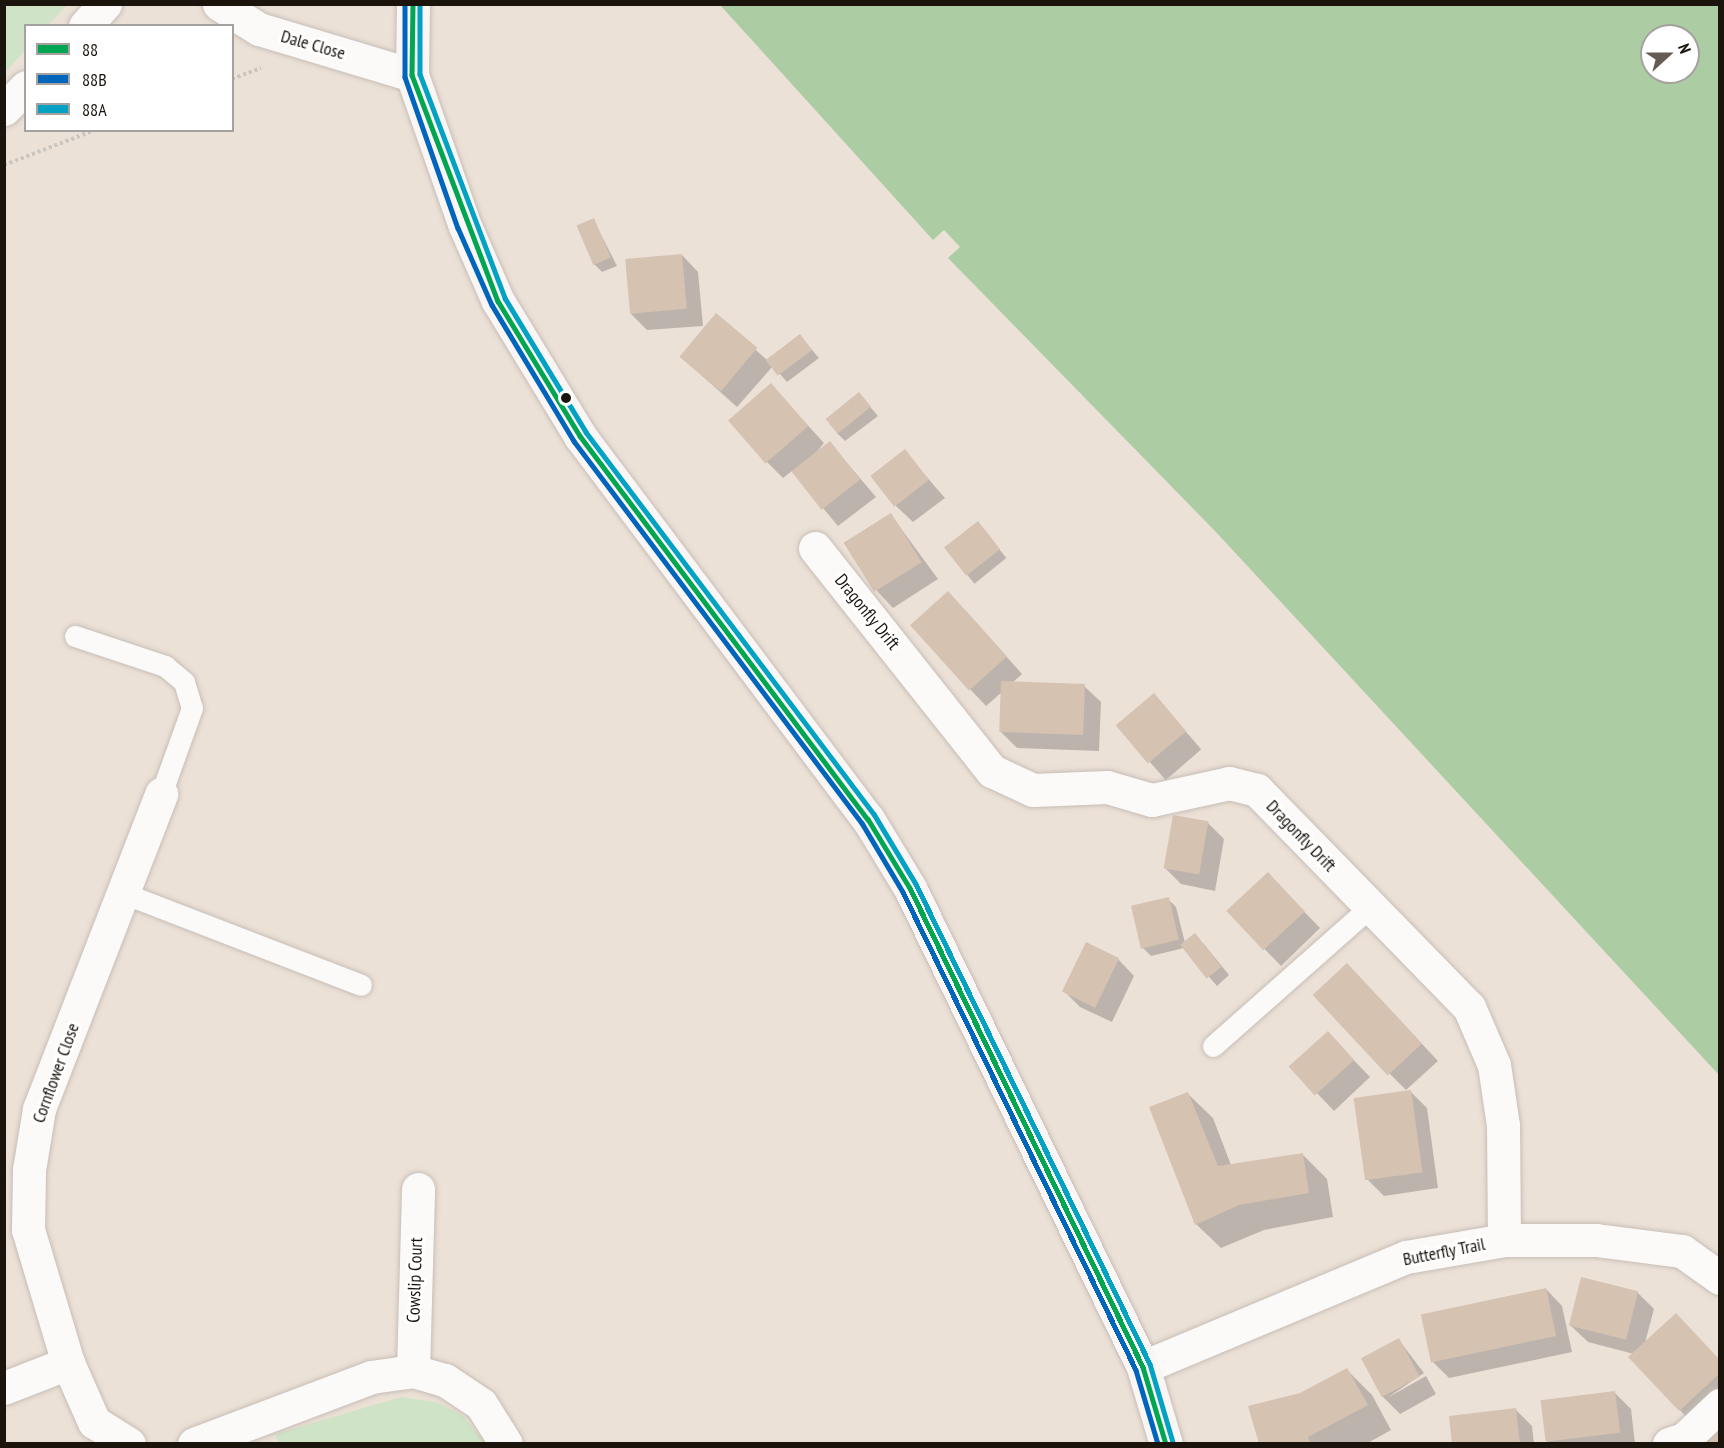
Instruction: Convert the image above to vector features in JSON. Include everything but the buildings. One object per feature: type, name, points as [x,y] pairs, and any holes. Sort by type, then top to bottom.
[{"type":"street","points":[[87,24],[105,4]]},
{"type":"street","name":"Dale Close","points":[[219,4],[259,30],[412,75]]},
{"type":"street","points":[[413,4],[412,75],[465,226],[534,366],[580,436],[868,819],[910,888],[1143,1367],[1166,1443]]},
{"type":"street","points":[[4,109],[24,89]]},
{"type":"street","name":"Dragonfly Drift","points":[[815,548],[992,771],[1033,790],[1107,787],[1152,800],[1229,783],[1257,790],[1469,1008],[1494,1065],[1503,1125],[1504,1240]]},
{"type":"street","name":"Cornflower Close","points":[[129,1443],[94,1422],[68,1363],[28,1230],[29,1170],[39,1109],[161,794]]},
{"type":"street","name":"Cowslip Court","points":[[412,1371],[418,1189]]},
{"type":"street","name":"Butterfly Trail","points":[[1143,1367],[1406,1257],[1504,1240],[1596,1240],[1682,1251],[1719,1278]]},
{"type":"street","points":[[4,1388],[68,1363]]},
{"type":"street","points":[[194,1443],[371,1377],[412,1371],[445,1380],[481,1404],[506,1443]]},
{"type":"street","points":[[1669,1443],[1684,1439],[1719,1405]]},
{"type":"lane","points":[[75,636],[165,666],[184,682],[192,708],[161,794]]},
{"type":"lane","points":[[123,893],[361,985]]},
{"type":"lane","points":[[1213,1046],[1371,906]]},
{"type":"path","points":[[4,165],[90,132]]},
{"type":"green space","points":[[5,4],[67,5],[49,24],[24,24],[24,51],[5,73]]},
{"type":"green space","points":[[720,5],[1719,5],[1719,1075],[1215,531],[948,258],[960,247],[944,230],[933,240]]},
{"type":"green space","points":[[401,1397],[436,1402],[462,1415],[486,1443],[279,1444],[275,1434]]},
{"type":"transit line","name":"88B","points":[[405,4],[405,77],[458,228],[492,305],[574,441],[862,823],[903,892],[1136,1370],[1158,1444]]},
{"type":"transit line","name":"88","points":[[413,4],[412,75],[498,301],[580,436],[868,819],[910,888],[1143,1367],[1166,1444]]},
{"type":"transit line","name":"88A","points":[[420,4],[420,74],[505,298],[586,432],[874,814],[916,884],[1150,1364],[1173,1442]]}]
